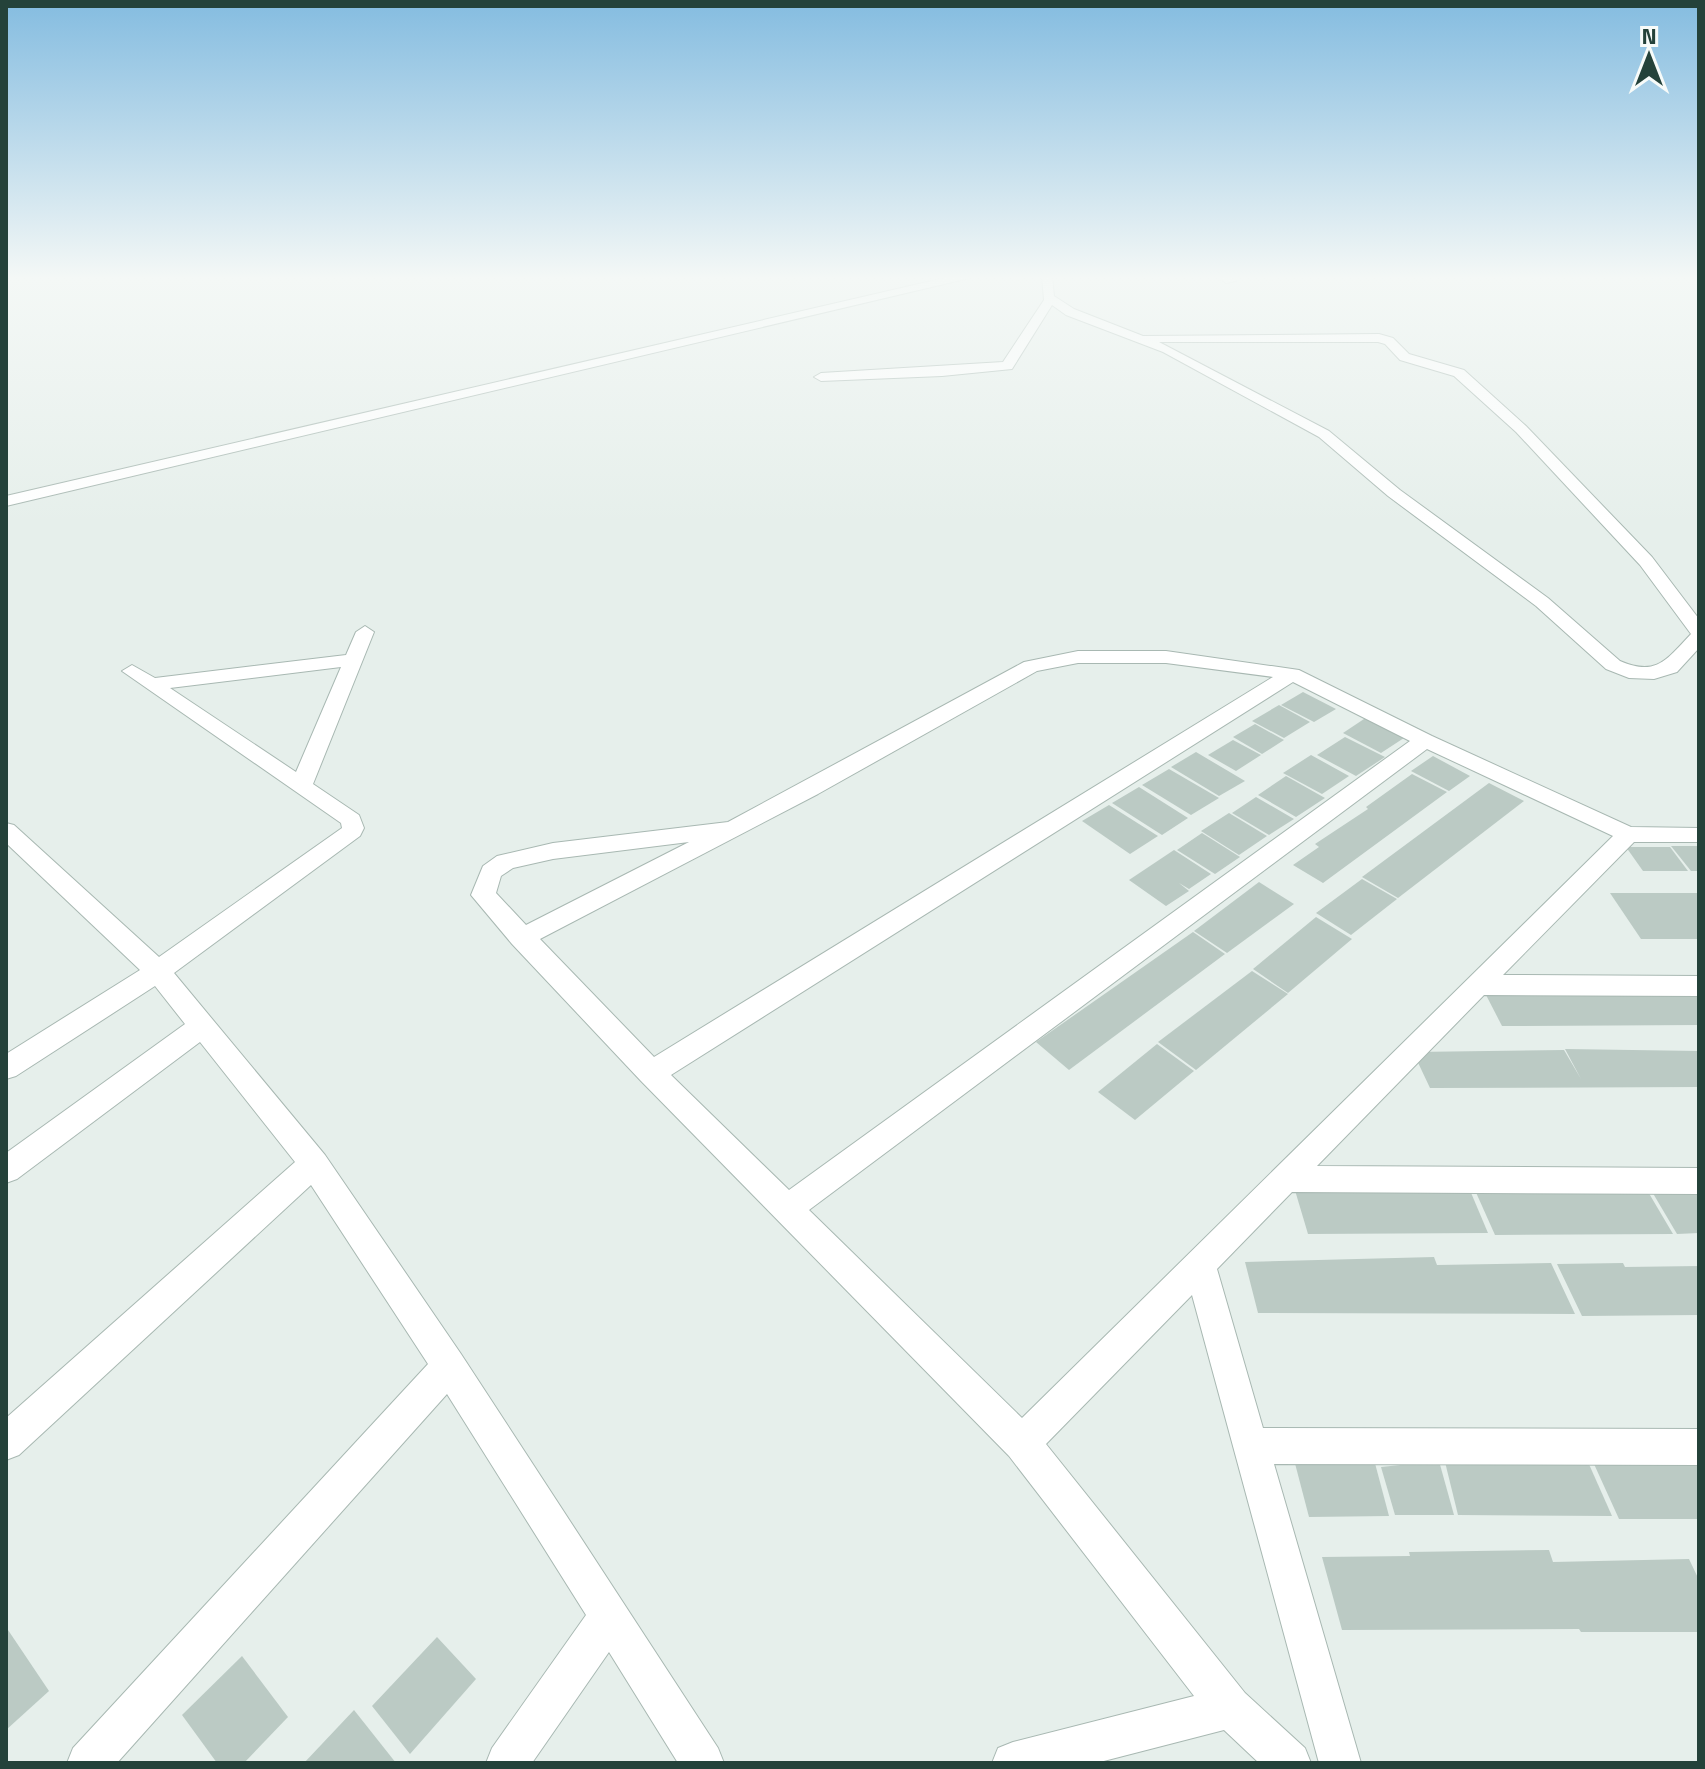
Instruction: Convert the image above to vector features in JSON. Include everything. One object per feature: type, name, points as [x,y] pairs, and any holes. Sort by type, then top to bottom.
[{"type":"street","points":[[6,501],[608,359]]},
{"type":"street","points":[[821,377],[1007,366],[1012,359]]},
{"type":"street","points":[[1182,359],[1324,434],[1394,493],[1542,602],[1613,665],[1629,672],[1654,673],[1670,668],[1699,634],[1646,561],[1521,429],[1450,368],[1411,359]]},
{"type":"street","points":[[301,785],[365,632]]},
{"type":"street","points":[[521,938],[731,829],[1031,666],[1057,659],[1129,655],[1292,674],[1425,740],[1628,834],[1699,835]]},
{"type":"street","points":[[151,684],[353,660]]},
{"type":"street","points":[[6,1068],[158,971],[349,836],[353,828],[351,820],[132,671]]},
{"type":"street","points":[[651,1073],[1292,674]]},
{"type":"street","points":[[786,1210],[1425,740]]},
{"type":"street","points":[[731,829],[553,851],[505,862],[491,872],[483,895],[651,1073],[1022,1443],[1230,1708],[1290,1763]]},
{"type":"street","points":[[6,830],[158,971],[314,1164],[449,1366],[703,1763]]},
{"type":"street","points":[[1022,1443],[1628,834]]},
{"type":"street","points":[[1477,985],[1699,986]]},
{"type":"street","points":[[6,1170],[202,1026]]},
{"type":"street","points":[[6,1442],[314,1164]]},
{"type":"street","points":[[1285,1179],[1699,1181]]},
{"type":"street","points":[[1200,1267],[1340,1763]]},
{"type":"street","points":[[88,1763],[449,1366]]},
{"type":"street","points":[[1249,1446],[1699,1447]]},
{"type":"street","points":[[507,1763],[608,1618]]},
{"type":"street","points":[[1013,1763],[1230,1708]]},
{"type":"building","points":[[1303,692],[1336,709],[1314,722],[1281,705]]},
{"type":"building","points":[[1279,705],[1310,722],[1284,738],[1252,721]]},
{"type":"building","points":[[1367,717],[1407,736],[1381,753],[1343,733]]},
{"type":"building","points":[[1255,724],[1284,740],[1262,754],[1233,737]]},
{"type":"building","points":[[1345,737],[1385,757],[1356,776],[1317,755]]},
{"type":"building","points":[[1233,740],[1261,755],[1236,771],[1208,755]]},
{"type":"building","points":[[1196,752],[1245,781],[1219,796],[1171,767]]},
{"type":"building","points":[[1311,755],[1349,776],[1322,794],[1283,773]]},
{"type":"building","points":[[1433,756],[1470,776],[1449,791],[1411,771]]},
{"type":"building","points":[[1169,769],[1219,798],[1191,815],[1142,785]]},
{"type":"building","points":[[1412,774],[1447,792],[1323,883],[1293,865],[1319,847],[1315,844],[1368,809],[1366,807]]},
{"type":"building","points":[[1286,776],[1325,798],[1296,817],[1258,795]]},
{"type":"building","points":[[1489,783],[1524,801],[1398,898],[1362,877]]},
{"type":"building","points":[[1139,787],[1188,818],[1162,835],[1112,803]]},
{"type":"building","points":[[1256,797],[1294,819],[1269,835],[1232,813]]},
{"type":"building","points":[[1109,805],[1158,836],[1130,854],[1082,821]]},
{"type":"building","points":[[1229,813],[1267,836],[1239,855],[1201,831]]},
{"type":"building","points":[[1202,833],[1240,857],[1215,874],[1177,850]]},
{"type":"building","points":[[1671,846],[1699,846],[1699,871],[1691,871]]},
{"type":"building","points":[[1626,847],[1670,847],[1688,871],[1643,871]]},
{"type":"building","points":[[1174,850],[1211,874],[1189,889],[1179,883],[1189,891],[1166,906],[1129,880]]},
{"type":"building","points":[[1362,879],[1397,899],[1351,935],[1316,913]]},
{"type":"building","points":[[1259,882],[1294,904],[1227,953],[1194,931]]},
{"type":"building","points":[[1610,893],[1699,893],[1699,939],[1641,939]]},
{"type":"building","points":[[1316,917],[1352,939],[1288,993],[1253,969]]},
{"type":"building","points":[[1193,932],[1225,954],[1069,1070],[1036,1042]]},
{"type":"building","points":[[1252,971],[1288,994],[1196,1070],[1158,1042]]},
{"type":"building","points":[[1485,993],[1699,993],[1699,1025],[1502,1026]]},
{"type":"building","points":[[1157,1044],[1194,1071],[1135,1120],[1098,1092]]},
{"type":"building","points":[[1565,1049],[1699,1051],[1699,1087],[1430,1088],[1413,1052],[1564,1050],[1581,1079]]},
{"type":"building","points":[[1294,1187],[1469,1188],[1488,1233],[1308,1234]]},
{"type":"building","points":[[1474,1188],[1647,1190],[1673,1234],[1495,1235]]},
{"type":"building","points":[[1699,1189],[1699,1233],[1677,1234],[1651,1190]]},
{"type":"building","points":[[1434,1257],[1437,1265],[1551,1263],[1575,1314],[1258,1313],[1245,1262]]},
{"type":"building","points":[[1623,1263],[1625,1267],[1699,1266],[1699,1315],[1582,1316],[1557,1264]]},
{"type":"building","points":[[1292,1452],[1372,1452],[1389,1516],[1309,1517]]},
{"type":"building","points":[[1584,1453],[1612,1516],[1458,1515],[1445,1462]]},
{"type":"building","points":[[1589,1453],[1699,1457],[1699,1519],[1619,1519]]},
{"type":"building","points":[[1439,1461],[1454,1515],[1395,1515],[1381,1467]]},
{"type":"building","points":[[1549,1550],[1553,1562],[1689,1559],[1699,1580],[1699,1632],[1342,1630],[1322,1557],[1410,1556],[1409,1552]]},
{"type":"building","points":[[6,1627],[49,1691],[6,1730]]},
{"type":"building","points":[[437,1637],[476,1679],[410,1754],[372,1706]]},
{"type":"building","points":[[242,1656],[288,1717],[244,1763],[217,1763],[182,1715]]},
{"type":"building","points":[[354,1710],[396,1763],[304,1763]]}]
